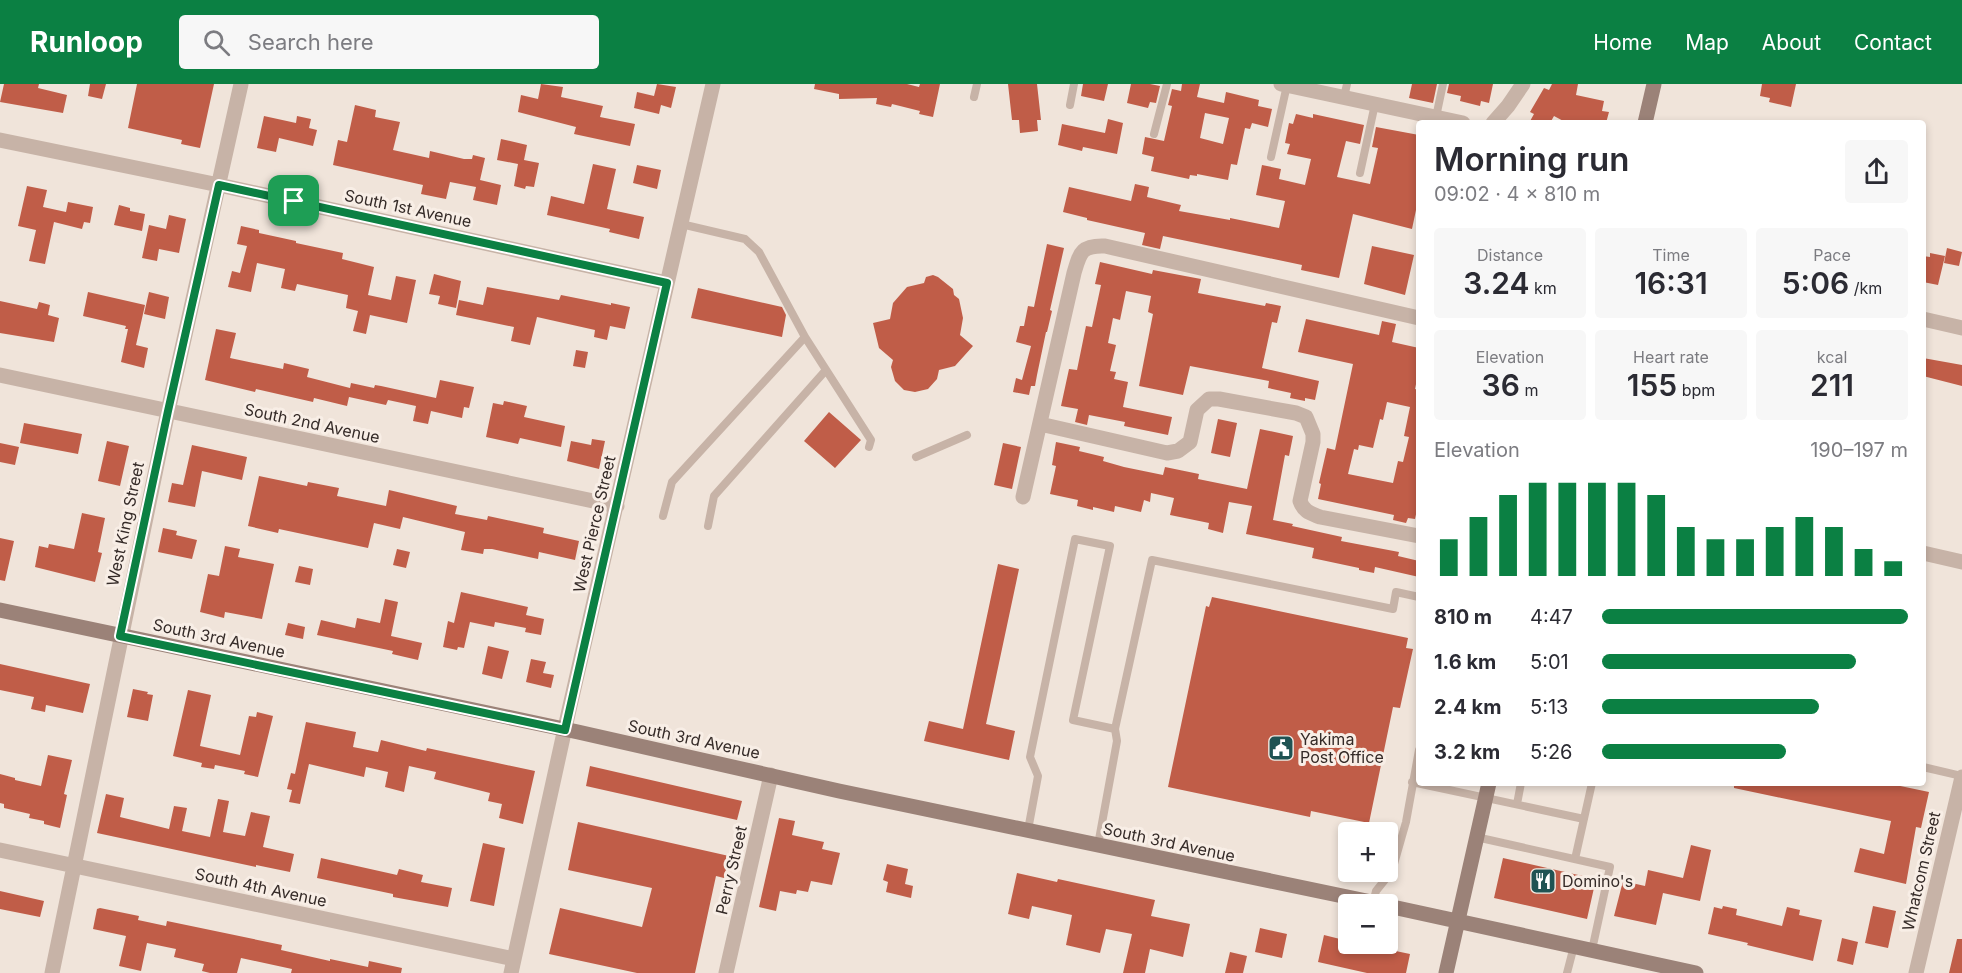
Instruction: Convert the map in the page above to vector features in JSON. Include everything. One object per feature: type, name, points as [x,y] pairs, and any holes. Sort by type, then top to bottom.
[{"type":"street","name":"West King Street","points":[[52,973],[120,636],[241,84]]},
{"type":"street","name":"West Pierce Street","points":[[513,966],[713,84]]},
{"type":"street","points":[[1497,120],[1522,84]]},
{"type":"street","points":[[1646,120],[1654,84]]},
{"type":"street","points":[[1284,85],[1346,91],[1375,104],[1450,120]]},
{"type":"street","name":"South 1st Avenue","points":[[0,140],[219,185],[667,283]]},
{"type":"street","points":[[1023,497],[1074,273],[1084,249],[1091,245],[1105,246],[1416,317]]},
{"type":"street","points":[[1926,320],[1962,328]]},
{"type":"street","name":"South 2nd Avenue","points":[[0,375],[617,506]]},
{"type":"street","points":[[1040,423],[1167,453],[1178,451],[1190,442],[1197,410],[1209,399],[1296,413],[1306,417],[1314,434],[1300,501],[1303,509],[1320,517],[1416,535]]},
{"type":"street","points":[[1926,554],[1962,562]]},
{"type":"street","name":"South 3rd Avenue","points":[[0,610],[1338,895]]},
{"type":"street","name":"Perry Street","points":[[726,973],[771,775]]},
{"type":"street","name":"Whatcom Street","points":[[1916,973],[1960,797],[1962,776]]},
{"type":"street","points":[[1446,973],[1487,790]]},
{"type":"street","name":"South 4th Avenue","points":[[0,850],[513,966]]},
{"type":"street","name":"South 3rd Avenue","points":[[1398,908],[1696,973]]},
{"type":"lane","points":[[974,97],[977,84]]},
{"type":"lane","points":[[1070,105],[1074,84]]},
{"type":"lane","points":[[1154,134],[1167,84]]},
{"type":"lane","points":[[1436,117],[1443,84]]},
{"type":"lane","points":[[1271,158],[1284,85]]},
{"type":"lane","points":[[1360,173],[1375,104]]},
{"type":"lane","points":[[681,224],[745,239],[759,252],[805,338],[871,440],[869,447]]},
{"type":"lane","points":[[663,516],[672,482],[805,338]]},
{"type":"lane","points":[[708,526],[714,496],[826,370]]},
{"type":"lane","points":[[916,457],[967,435]]},
{"type":"lane","points":[[1028,830],[1038,776],[1029,757],[1075,539],[1110,546],[1073,720],[1115,729]]},
{"type":"lane","points":[[1098,845],[1117,741],[1115,729],[1152,560],[1393,609],[1396,592],[1416,596]]},
{"type":"lane","points":[[1377,894],[1376,891],[1392,871],[1406,822],[1416,764]]},
{"type":"lane","points":[[1926,768],[1962,776]]},
{"type":"lane","points":[[1412,782],[1416,782]]},
{"type":"lane","points":[[1446,786],[1487,790],[1516,804],[1584,819]]},
{"type":"lane","points":[[1516,804],[1520,786]]},
{"type":"lane","points":[[1575,860],[1591,786]]},
{"type":"lane","points":[[1476,837],[1610,867],[1592,950]]},
{"type":"lane","points":[[1567,973],[1574,946]]},
{"type":"building","points":[[4,84],[39,84],[38,88],[67,95],[63,113],[0,102]]},
{"type":"building","points":[[90,84],[106,84],[102,99],[88,96]]},
{"type":"building","points":[[137,84],[214,84],[200,148],[181,144],[182,140],[128,128]]},
{"type":"building","points":[[541,84],[563,87],[561,97],[603,106],[600,117],[635,124],[630,146],[574,134],[576,127],[518,112],[521,95],[538,99]]},
{"type":"building","points":[[657,84],[676,87],[671,108],[661,105],[659,114],[634,108],[637,92],[654,96]]},
{"type":"building","points":[[815,84],[907,84],[919,87],[920,84],[940,84],[933,117],[892,104],[891,107],[876,104],[877,98],[839,99],[839,94],[814,89]]},
{"type":"building","points":[[1008,84],[1037,84],[1041,120],[1037,120],[1038,131],[1020,133],[1019,120],[1012,120]]},
{"type":"building","points":[[1083,84],[1108,84],[1104,101],[1081,96]]},
{"type":"building","points":[[1131,84],[1160,86],[1156,103],[1150,102],[1148,108],[1127,103]]},
{"type":"building","points":[[1182,84],[1200,84],[1197,97],[1224,103],[1226,92],[1259,100],[1258,106],[1272,109],[1268,127],[1252,123],[1250,129],[1245,128],[1237,165],[1231,164],[1228,180],[1197,174],[1197,176],[1190,175],[1189,179],[1151,171],[1154,157],[1142,154],[1145,137],[1164,141],[1172,106],[1168,105],[1172,89],[1181,91]],"holes":[[[1205,113],[1229,118],[1223,144],[1200,138]]]},
{"type":"building","points":[[1412,84],[1437,84],[1433,103],[1409,98]]},
{"type":"building","points":[[1449,84],[1493,84],[1489,103],[1481,101],[1480,106],[1460,101],[1461,96],[1447,93]]},
{"type":"building","points":[[1552,84],[1578,84],[1576,95],[1604,101],[1602,111],[1609,112],[1607,120],[1561,120],[1554,116],[1552,120],[1531,120],[1534,114],[1530,112],[1544,88],[1549,90]]},
{"type":"building","points":[[1762,84],[1796,84],[1791,107],[1769,102],[1770,98],[1760,96]]},
{"type":"building","points":[[355,105],[376,110],[375,117],[400,122],[393,150],[429,158],[430,151],[464,159],[472,159],[473,155],[485,158],[480,180],[501,185],[497,205],[473,200],[476,187],[450,182],[446,199],[421,194],[423,185],[333,165],[338,140],[347,142]]},
{"type":"building","points":[[1296,114],[1313,118],[1313,114],[1364,125],[1360,144],[1346,141],[1337,177],[1370,184],[1378,148],[1372,147],[1376,127],[1416,134],[1416,210],[1412,229],[1353,214],[1339,278],[1301,270],[1302,265],[1163,236],[1160,249],[1142,245],[1145,233],[1063,212],[1069,187],[1131,201],[1135,184],[1149,187],[1147,197],[1181,205],[1179,211],[1279,228],[1285,201],[1256,195],[1262,165],[1281,169],[1279,179],[1305,185],[1311,159],[1287,154],[1290,144],[1285,143],[1289,123],[1293,124]]},
{"type":"building","points":[[264,116],[296,123],[297,116],[311,119],[309,128],[317,130],[313,146],[279,138],[276,152],[257,148]]},
{"type":"building","points":[[1108,119],[1123,123],[1117,154],[1083,147],[1082,151],[1058,145],[1062,124],[1105,133]]},
{"type":"building","points":[[501,139],[527,145],[524,160],[539,163],[534,187],[526,186],[525,189],[514,186],[518,164],[497,160]]},
{"type":"building","points":[[593,164],[616,169],[607,209],[644,217],[639,239],[609,232],[610,229],[547,215],[551,196],[584,204]]},
{"type":"building","points":[[637,165],[661,170],[657,189],[633,183]]},
{"type":"building","points":[[27,186],[47,190],[43,207],[66,212],[68,202],[93,207],[90,223],[84,222],[82,229],[54,222],[45,264],[29,261],[36,230],[18,226]]},
{"type":"building","points":[[119,205],[130,208],[130,211],[145,214],[142,231],[114,225]]},
{"type":"building","points":[[169,215],[186,219],[179,253],[159,249],[157,261],[142,258],[149,225],[166,229]]},
{"type":"building","points":[[241,226],[259,230],[259,233],[296,241],[296,243],[343,253],[342,259],[374,267],[368,295],[391,300],[396,276],[416,280],[407,323],[370,315],[366,334],[353,331],[358,311],[346,308],[348,295],[297,284],[295,291],[281,288],[285,269],[257,263],[251,292],[228,287],[232,271],[240,273],[247,246],[237,244]]},
{"type":"building","points":[[1047,244],[1064,248],[1035,386],[1031,386],[1029,395],[1013,392],[1016,378],[1022,380],[1031,346],[1016,342],[1020,326],[1024,326],[1028,306],[1034,307]]},
{"type":"building","points":[[1372,246],[1414,255],[1405,295],[1364,284]]},
{"type":"building","points":[[1947,248],[1962,252],[1959,266],[1944,263]]},
{"type":"building","points":[[1930,253],[1945,256],[1938,285],[1926,283],[1926,256],[1930,257]]},
{"type":"building","points":[[1100,262],[1152,274],[1153,270],[1201,279],[1198,293],[1265,306],[1266,303],[1281,306],[1277,323],[1272,322],[1262,368],[1319,381],[1315,400],[1290,398],[1291,393],[1268,388],[1269,381],[1190,366],[1183,395],[1139,386],[1153,314],[1148,312],[1151,296],[1126,291],[1120,320],[1113,318],[1108,343],[1116,345],[1110,371],[1116,372],[1114,379],[1128,382],[1123,407],[1172,417],[1168,435],[1124,426],[1125,422],[1089,415],[1087,425],[1075,422],[1078,409],[1061,406],[1069,369],[1077,370],[1086,326],[1092,327],[1101,285],[1095,284]]},
{"type":"building","points":[[434,274],[461,281],[456,308],[438,304],[440,296],[429,294]]},
{"type":"building","points":[[933,275],[953,289],[954,295],[959,299],[963,318],[960,335],[973,346],[955,366],[939,370],[937,379],[928,389],[915,392],[904,390],[895,381],[891,367],[893,360],[879,348],[873,323],[890,319],[893,303],[907,287],[924,283],[926,277]]},
{"type":"building","points":[[487,287],[559,300],[561,295],[630,307],[625,329],[610,326],[607,340],[594,337],[595,330],[537,317],[530,345],[511,341],[514,327],[456,315],[459,300],[483,305]]},
{"type":"building","points":[[698,288],[782,307],[786,315],[782,337],[691,318]]},
{"type":"building","points":[[88,292],[145,305],[136,345],[148,348],[144,368],[121,362],[128,329],[125,329],[126,326],[83,316]]},
{"type":"building","points":[[149,292],[169,297],[165,319],[144,314]]},
{"type":"building","points":[[0,301],[37,309],[39,302],[50,305],[48,315],[59,318],[54,342],[0,333]]},
{"type":"building","points":[[1306,319],[1379,335],[1382,321],[1396,324],[1392,342],[1416,347],[1416,514],[1415,519],[1408,518],[1406,523],[1393,520],[1394,515],[1318,499],[1327,448],[1335,450],[1353,364],[1298,352]],"holes":[[[1387,402],[1410,407],[1404,436],[1409,437],[1403,462],[1398,461],[1393,483],[1348,474],[1354,449],[1358,450],[1359,445],[1373,448]]]},
{"type":"building","points":[[216,329],[236,333],[230,358],[283,369],[284,363],[309,369],[307,377],[350,388],[351,383],[374,388],[375,385],[436,398],[440,380],[474,387],[469,408],[464,407],[462,418],[431,411],[428,424],[413,421],[416,406],[388,400],[386,405],[349,397],[347,406],[314,398],[313,402],[256,389],[255,392],[205,380]]},
{"type":"building","points":[[576,350],[588,352],[585,368],[573,366]]},
{"type":"building","points":[[1926,359],[1962,365],[1962,386],[1926,377]]},
{"type":"building","points":[[504,401],[527,406],[524,417],[565,426],[561,447],[520,438],[518,444],[486,437],[493,403],[503,405]]},
{"type":"building","points":[[829,412],[861,440],[835,468],[804,441]]},
{"type":"building","points":[[1218,419],[1237,423],[1230,457],[1211,453]]},
{"type":"building","points":[[24,423],[82,434],[78,454],[20,443]]},
{"type":"building","points":[[1260,429],[1293,436],[1289,456],[1285,455],[1273,520],[1342,537],[1341,541],[1399,552],[1398,556],[1416,560],[1416,576],[1375,567],[1374,573],[1359,570],[1359,568],[1312,558],[1314,548],[1246,534],[1252,506],[1229,502],[1223,533],[1208,529],[1209,523],[1170,515],[1174,498],[1151,493],[1150,502],[1144,500],[1141,512],[1115,506],[1114,512],[1077,506],[1078,500],[1050,494],[1056,466],[1052,465],[1056,442],[1080,447],[1079,451],[1104,457],[1103,461],[1124,467],[1163,475],[1165,467],[1199,474],[1198,479],[1247,489]]},
{"type":"building","points":[[592,439],[605,441],[599,469],[567,461],[571,441],[591,445]]},
{"type":"building","points":[[107,441],[129,446],[120,486],[98,481]]},
{"type":"building","points":[[0,443],[19,447],[15,465],[0,462]]},
{"type":"building","points":[[1003,443],[1021,447],[1012,489],[994,485]]},
{"type":"building","points":[[192,445],[247,457],[242,480],[202,471],[195,507],[168,502],[172,483],[183,485]]},
{"type":"building","points":[[259,476],[307,486],[308,482],[339,488],[337,496],[386,506],[389,490],[457,506],[455,514],[487,520],[488,516],[544,528],[543,533],[579,541],[575,560],[539,552],[538,559],[492,549],[484,549],[483,554],[461,550],[465,532],[403,517],[400,529],[374,523],[368,548],[279,529],[278,533],[248,526]]},
{"type":"building","points":[[82,513],[105,518],[98,552],[102,553],[95,582],[35,567],[39,546],[48,548],[49,544],[74,549]]},
{"type":"building","points":[[163,528],[177,531],[176,535],[197,540],[192,559],[158,552]]},
{"type":"building","points":[[0,538],[14,541],[5,581],[0,580]]},
{"type":"building","points":[[225,546],[240,549],[238,557],[274,564],[262,619],[225,612],[224,618],[200,612],[208,574],[219,576]]},
{"type":"building","points":[[397,549],[410,552],[406,568],[393,565]]},
{"type":"building","points":[[998,564],[1019,569],[986,724],[1015,731],[1009,760],[924,741],[929,721],[963,729]]},
{"type":"building","points":[[299,566],[313,569],[310,585],[295,582]]},
{"type":"building","points":[[461,592],[528,607],[526,615],[544,619],[541,635],[525,632],[526,628],[495,622],[494,627],[470,622],[464,648],[458,647],[457,650],[443,647],[448,621],[454,623]]},
{"type":"building","name":"Yakima Post Office","points":[[1212,597],[1408,638],[1406,648],[1413,649],[1400,708],[1393,707],[1369,822],[1311,811],[1310,817],[1168,787],[1206,606],[1209,607]]},
{"type":"building","points":[[385,599],[398,602],[391,636],[422,643],[418,660],[392,654],[393,651],[317,635],[321,620],[355,628],[357,618],[380,623]]},
{"type":"building","points":[[288,623],[305,627],[303,639],[285,635]]},
{"type":"building","points":[[488,646],[509,651],[502,679],[482,674]]},
{"type":"building","points":[[531,659],[546,662],[543,673],[554,675],[551,688],[526,682]]},
{"type":"building","points":[[0,664],[90,684],[83,713],[46,705],[45,712],[31,709],[34,697],[0,690]]},
{"type":"building","points":[[133,689],[153,695],[148,721],[127,717]]},
{"type":"building","points":[[188,690],[211,695],[200,746],[240,755],[249,716],[256,717],[257,712],[273,716],[258,777],[244,774],[245,771],[215,765],[214,769],[201,767],[202,763],[173,756]]},
{"type":"building","points":[[306,722],[356,732],[353,747],[378,752],[381,740],[426,751],[427,748],[535,771],[523,824],[499,818],[502,804],[488,801],[490,793],[434,779],[436,772],[409,766],[404,792],[385,787],[388,772],[366,767],[364,777],[309,764],[300,804],[289,802],[292,790],[287,789],[291,773],[295,774]]},
{"type":"building","points":[[48,755],[72,760],[64,794],[67,795],[60,828],[29,818],[30,814],[4,808],[4,804],[0,803],[0,774],[41,786]]},
{"type":"building","points":[[590,766],[742,801],[737,820],[586,786]]},
{"type":"building","points":[[1734,786],[1900,786],[1929,792],[1921,828],[1916,827],[1906,884],[1854,872],[1860,848],[1884,854],[1891,821],[1734,788]]},
{"type":"building","points":[[106,794],[124,798],[120,817],[169,829],[174,806],[187,808],[182,831],[210,837],[218,799],[229,801],[223,832],[245,836],[251,812],[270,816],[263,847],[294,854],[290,872],[256,865],[256,867],[97,833]]},
{"type":"building","points":[[779,818],[795,821],[792,835],[824,842],[822,849],[840,853],[832,885],[811,881],[808,892],[797,890],[796,894],[780,891],[776,911],[759,907]]},
{"type":"building","points":[[578,822],[729,856],[724,878],[716,876],[695,973],[637,973],[549,954],[560,908],[642,927],[652,888],[568,870]]},
{"type":"building","points":[[483,843],[505,848],[494,906],[470,901]]},
{"type":"building","points":[[1691,845],[1711,850],[1700,901],[1663,893],[1656,925],[1614,916],[1623,881],[1645,886],[1648,870],[1683,878]]},
{"type":"building","points":[[321,858],[397,875],[399,869],[423,875],[421,882],[452,888],[448,907],[393,897],[393,894],[317,878]]},
{"type":"building","points":[[1503,858],[1596,879],[1587,919],[1494,898]]},
{"type":"building","points":[[887,864],[908,869],[905,884],[913,886],[911,898],[886,892],[888,882],[883,880]]},
{"type":"building","points":[[1017,873],[1057,882],[1058,879],[1155,900],[1151,916],[1190,924],[1183,957],[1150,949],[1145,973],[1123,973],[1132,934],[1106,929],[1100,953],[1066,945],[1072,915],[1032,906],[1029,919],[1008,914]]},
{"type":"building","points":[[0,891],[44,901],[40,917],[0,909]]},
{"type":"building","points":[[1723,906],[1737,909],[1736,915],[1782,926],[1787,907],[1800,910],[1799,915],[1822,920],[1813,961],[1708,934],[1714,907],[1722,909]]},
{"type":"building","points":[[1873,906],[1896,911],[1888,948],[1865,943]]},
{"type":"building","points":[[97,909],[139,916],[138,920],[166,926],[167,921],[282,945],[281,950],[330,961],[330,959],[368,967],[369,961],[402,968],[401,973],[291,973],[292,969],[241,958],[237,973],[210,973],[202,971],[204,964],[174,957],[176,949],[147,943],[141,971],[119,966],[126,936],[93,929]]},
{"type":"building","points":[[1260,928],[1287,934],[1282,958],[1255,952]]},
{"type":"building","points":[[1324,935],[1338,938],[1338,954],[1398,954],[1398,951],[1410,954],[1406,973],[1367,973],[1318,962]]},
{"type":"building","points":[[1842,938],[1858,942],[1853,965],[1837,961]]},
{"type":"building","points":[[1957,939],[1962,939],[1962,973],[1949,973]]},
{"type":"building","points":[[1230,952],[1247,956],[1243,973],[1225,973]]},
{"type":"place","name":"Yakima Post Office","points":[[1281,748]]},
{"type":"place","name":"Domino's","points":[[1543,881]]},
{"type":"route","points":[[219,185],[294,201],[667,283],[565,730],[120,636],[219,185]]}]
